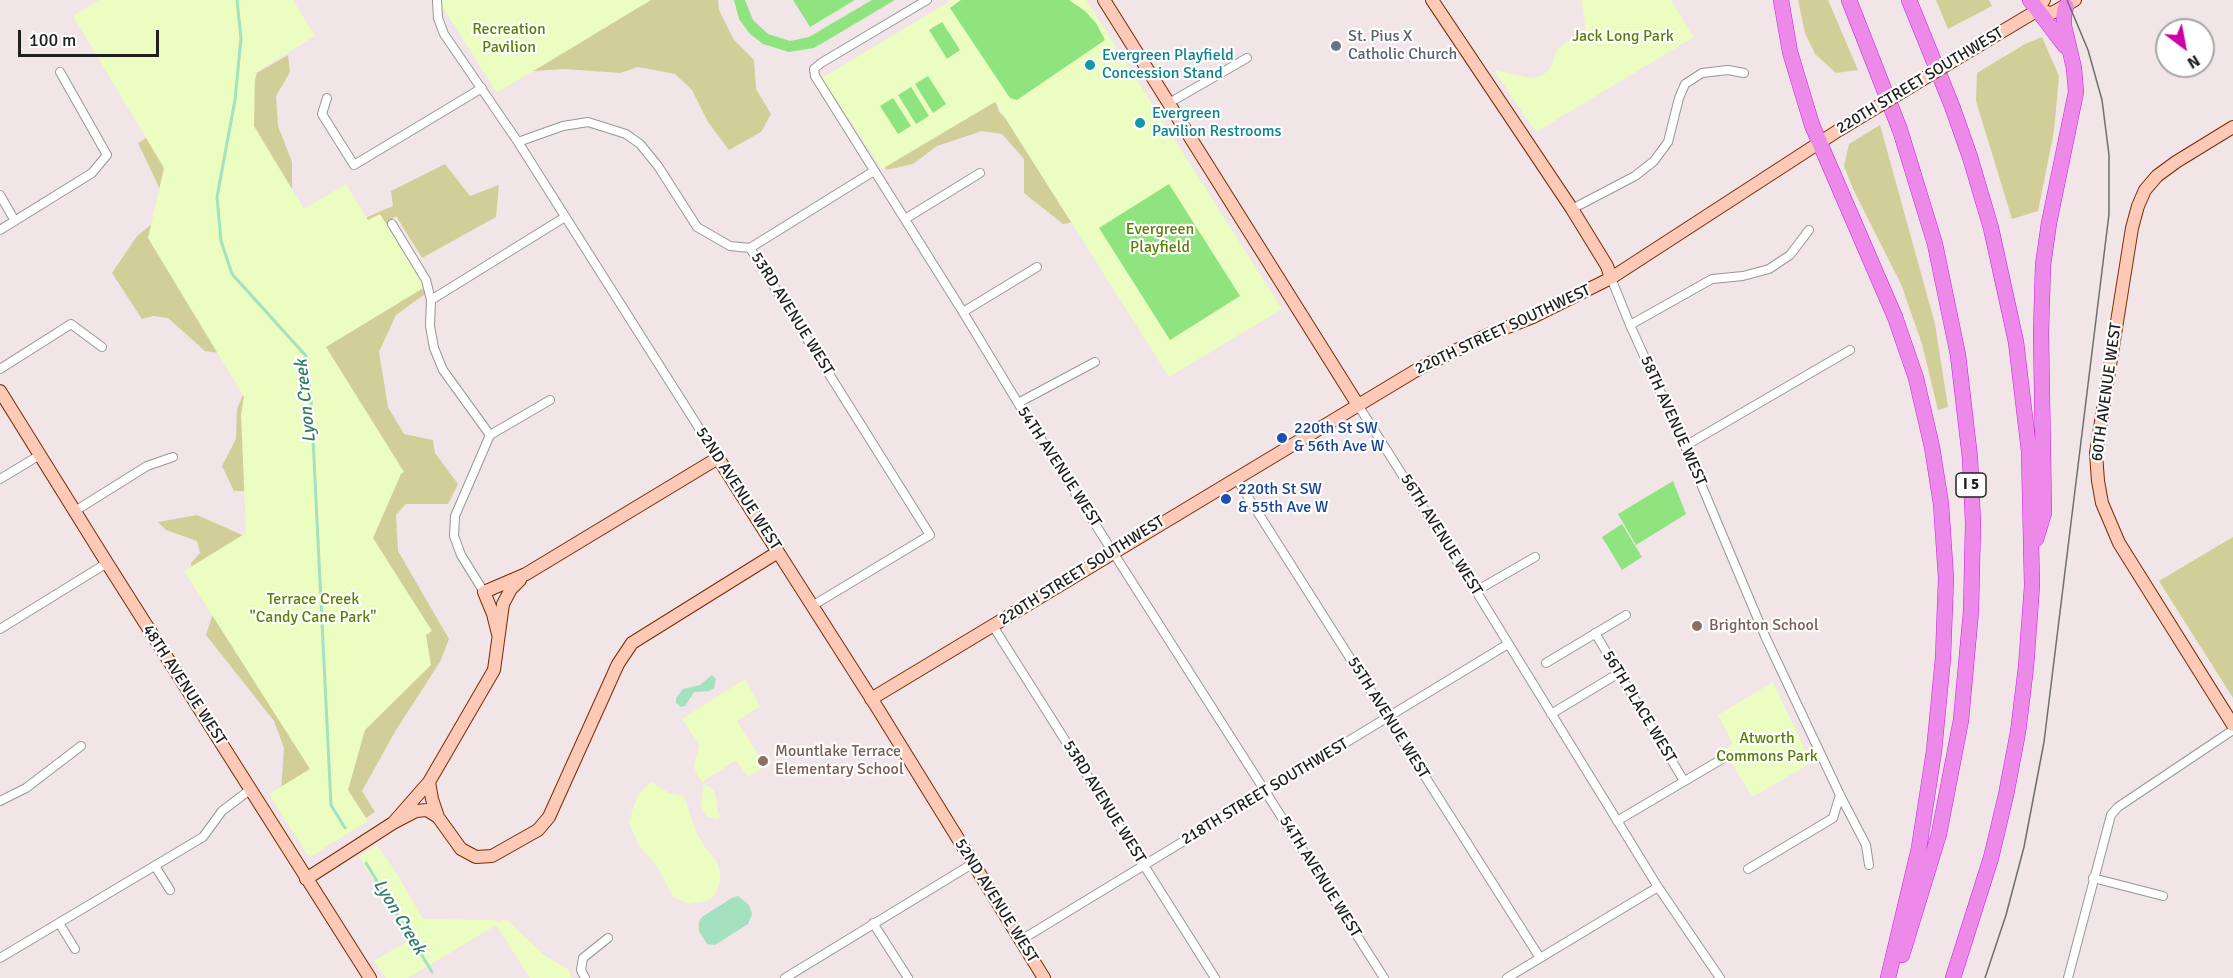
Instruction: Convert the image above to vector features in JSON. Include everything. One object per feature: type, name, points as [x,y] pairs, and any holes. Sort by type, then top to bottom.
[{"type":"highway","points":[[1781,0],[1791,52],[1812,125],[1895,317],[1912,367],[1932,447],[1941,504],[1946,578],[1934,751],[1919,848],[1888,978]]},
{"type":"highway","name":"I 5","points":[[1849,0],[1900,130],[1935,244],[1958,356],[1970,469],[1971,611],[1961,720],[1939,834],[1911,930],[1894,978]]},
{"type":"highway","points":[[1909,0],[1952,106],[1991,228],[2016,342],[2029,451],[2032,551],[2026,667],[2008,784],[1991,858],[1953,978]]},
{"type":"highway","points":[[2037,3],[2072,60]]},
{"type":"highway","points":[[2032,551],[2044,513],[2041,333],[2043,265],[2049,223],[2076,92],[2075,76],[2064,26],[2064,15],[2071,3]]},
{"type":"street","name":"52ND AVENUE WEST","points":[[437,0],[438,18],[444,34],[518,142],[939,806],[972,864],[1044,978]]},
{"type":"street","name":"54TH AVENUE WEST","points":[[927,0],[821,63],[814,69],[815,76],[906,219],[1018,403],[1384,978]]},
{"type":"street","name":"56TH AVENUE WEST","points":[[1104,0],[1476,591],[1658,887],[1718,977]]},
{"type":"street","name":"58TH AVENUE WEST","points":[[1432,0],[1572,209],[1607,266],[1630,325],[1685,446],[1765,636],[1866,846],[1869,865]]},
{"type":"street","name":"220TH STREET SOUTHWEST","points":[[871,699],[1419,368],[1533,317],[1611,278],[1839,130],[1981,44],[2037,3],[2052,13],[2071,3]]},
{"type":"street","points":[[1169,103],[1247,58]]},
{"type":"street","points":[[1572,209],[1635,176],[1654,161],[1668,142],[1679,98],[1685,84],[1702,74],[1728,70],[1744,73]]},
{"type":"street","points":[[0,230],[92,173],[107,155],[60,72]]},
{"type":"street","points":[[327,98],[322,114],[354,165],[482,88]]},
{"type":"street","name":"53RD AVENUE WEST","points":[[518,142],[563,126],[588,122],[626,134],[640,144],[658,166],[697,227],[730,246],[750,248],[930,535],[812,606]]},
{"type":"street","name":"60TH AVENUE WEST","points":[[2233,127],[2157,176],[2145,190],[2138,206],[2132,228],[2096,453],[2102,503],[2119,543],[2233,724]]},
{"type":"street","points":[[750,248],[874,171]]},
{"type":"street","points":[[906,219],[980,173]]},
{"type":"street","points":[[0,195],[15,221]]},
{"type":"street","points":[[431,300],[565,216]]},
{"type":"street","points":[[392,224],[426,280],[431,300],[430,326],[434,348],[443,370],[490,435]]},
{"type":"street","points":[[1630,325],[1712,279],[1743,276],[1769,269],[1790,255],[1809,230]]},
{"type":"street","points":[[963,312],[1037,267]]},
{"type":"street","points":[[0,369],[71,324],[102,347]]},
{"type":"street","points":[[1685,446],[1850,350]]},
{"type":"street","points":[[1018,403],[1095,362]]},
{"type":"street","name":"48TH AVENUE WEST","points":[[0,391],[370,978]]},
{"type":"street","points":[[498,634],[494,614],[484,592],[461,555],[454,536],[455,516],[490,435],[550,400]]},
{"type":"street","points":[[0,480],[40,455]]},
{"type":"street","points":[[75,511],[147,466],[172,457]]},
{"type":"street","points":[[484,592],[526,574],[718,458]]},
{"type":"street","name":"55TH AVENUE WEST","points":[[1236,478],[1540,958]]},
{"type":"street","points":[[429,782],[438,817],[461,849],[476,857],[492,856],[538,830],[549,817],[618,664],[632,643],[778,552]]},
{"type":"street","points":[[1476,591],[1535,557]]},
{"type":"street","points":[[0,629],[107,563]]},
{"type":"street","points":[[393,823],[429,782],[494,670],[503,604],[511,589],[526,574]]},
{"type":"street","points":[[1546,663],[1626,615]]},
{"type":"street","name":"53RD AVENUE WEST","points":[[993,627],[1215,978]]},
{"type":"street","name":"56TH PLACE WEST","points":[[1595,633],[1684,781]]},
{"type":"street","name":"218TH STREET SOUTHWEST","points":[[1021,940],[1508,644]]},
{"type":"street","points":[[1551,714],[1619,673]]},
{"type":"street","points":[[2068,978],[2109,821],[2118,807],[2233,730]]},
{"type":"street","points":[[0,801],[26,788],[81,746]]},
{"type":"street","points":[[1617,821],[1722,759]]},
{"type":"street","points":[[0,958],[203,837],[222,811],[251,789]]},
{"type":"street","points":[[1748,869],[1833,818],[1840,795]]},
{"type":"street","points":[[306,879],[393,823],[421,809],[438,817]]},
{"type":"street","points":[[785,978],[972,864]]},
{"type":"street","points":[[155,866],[170,890]]},
{"type":"street","points":[[2093,878],[2163,896]]},
{"type":"street","points":[[1507,978],[1658,887]]},
{"type":"street","points":[[58,923],[75,949]]},
{"type":"street","points":[[873,923],[908,978]]},
{"type":"street","points":[[585,978],[581,970],[583,958],[608,938]]},
{"type":"green space","name":"Terrace Creek \"Candy Cane Park\"","points":[[99,0],[293,0],[315,36],[255,73],[254,126],[304,209],[346,184],[368,220],[380,214],[425,287],[326,347],[404,472],[401,474],[373,538],[432,631],[426,635],[431,665],[365,730],[348,790],[368,821],[311,856],[307,854],[269,794],[310,769],[184,571],[246,533],[241,414],[244,397],[148,238],[164,168],[73,16]]},
{"type":"green space","name":"Recreation Pavilion","points":[[438,0],[651,0],[497,93]]},
{"type":"green space","points":[[488,0],[718,0],[719,10],[734,40],[754,60],[756,89],[771,114],[761,132],[729,150],[708,122],[692,90],[675,74],[638,67],[620,73],[564,69],[533,71],[497,93]]},
{"type":"green space","points":[[734,0],[745,0],[753,20],[768,34],[790,41],[809,37],[872,0],[895,0],[814,48],[789,52],[763,44],[750,34],[739,19]]},
{"type":"green space","points":[[793,0],[855,0],[810,27]]},
{"type":"green space","name":"Evergreen Playfield","points":[[952,0],[1086,0],[1282,309],[1169,377],[995,102],[882,169],[822,78]]},
{"type":"green space","points":[[961,0],[1069,0],[1085,11],[1096,23],[1105,40],[1017,100],[1010,98],[950,8]]},
{"type":"green space","name":"Jack Long Park","points":[[1582,0],[1671,0],[1694,37],[1536,132],[1494,70],[1530,78],[1548,71],[1557,50],[1567,41],[1586,35]]},
{"type":"green space","points":[[1798,0],[1828,0],[1858,70],[1836,73],[1815,54],[1805,33]]},
{"type":"green space","points":[[1936,0],[1989,0],[1992,6],[1948,29]]},
{"type":"green space","points":[[942,22],[960,50],[947,59],[929,30]]},
{"type":"green space","points":[[2042,37],[2059,76],[2054,131],[2038,211],[2012,219],[1976,101],[1977,73],[2025,44]]},
{"type":"green space","name":"Terrace Creek \"Candy Cane Park\"","points":[[288,55],[290,72],[276,96],[278,126],[292,162],[292,192],[303,213],[365,218],[393,206],[391,191],[445,164],[470,196],[499,185],[496,217],[422,258],[396,216],[388,222],[425,294],[396,315],[379,352],[388,407],[404,434],[433,440],[435,453],[458,484],[448,504],[406,504],[396,515],[398,551],[449,639],[440,662],[396,730],[362,791],[375,812],[312,854],[280,806],[284,748],[274,721],[206,635],[215,608],[192,577],[191,563],[200,553],[197,541],[166,530],[158,522],[197,515],[258,542],[258,491],[234,491],[222,466],[236,439],[237,409],[244,393],[220,353],[205,351],[168,318],[153,316],[142,319],[112,273],[137,236],[170,210],[138,143],[247,76],[251,94],[257,73]]},
{"type":"green space","points":[[928,76],[946,104],[933,113],[915,84]]},
{"type":"green space","points":[[911,87],[929,116],[916,124],[898,95]]},
{"type":"green space","points":[[993,93],[999,112],[1023,134],[1085,220],[1063,224],[1024,193],[1024,159],[1002,134],[982,131],[937,146],[913,164],[886,170],[881,150]]},
{"type":"green space","points":[[893,98],[911,126],[898,134],[880,106]]},
{"type":"green space","points":[[1880,125],[1935,324],[1948,407],[1938,410],[1922,344],[1901,284],[1853,189],[1844,166],[1849,144]]},
{"type":"green space","points":[[1169,184],[1240,296],[1170,340],[1099,228]]},
{"type":"green space","points":[[1673,481],[1686,514],[1636,545],[1618,514]]},
{"type":"green space","points":[[1622,524],[1642,557],[1622,570],[1602,537]]},
{"type":"green space","points":[[2233,537],[2233,698],[2159,581]]},
{"type":"green space","points":[[745,679],[760,706],[737,721],[765,766],[748,777],[736,760],[702,782],[694,766],[699,745],[682,719]]},
{"type":"green space","name":"Atworth Commons Park","points":[[1773,682],[1811,763],[1752,797],[1722,751],[1733,744],[1718,715]]},
{"type":"green space","points":[[651,782],[669,793],[684,796],[696,832],[717,862],[720,882],[714,896],[707,901],[689,904],[673,897],[657,866],[639,846],[629,823],[639,793]]},
{"type":"green space","points":[[704,783],[714,791],[718,812],[721,816],[717,819],[707,817],[701,807]]},
{"type":"green space","points":[[377,845],[423,919],[495,920],[499,923],[506,919],[544,955],[569,970],[571,978],[530,978],[496,925],[408,978],[386,978],[374,961],[411,939],[359,857]]},
{"type":"shaded area","points":[[712,675],[716,679],[714,688],[709,691],[694,692],[685,706],[681,707],[676,703],[676,698],[683,689],[700,685]]},
{"type":"shaded area","points":[[738,896],[749,905],[752,914],[748,924],[715,945],[707,944],[699,931],[699,922],[702,917]]},
{"type":"waterway","name":"Lyon Creek","points":[[237,0],[241,38],[235,100],[217,197],[221,241],[232,274],[306,356],[311,398],[331,805],[345,828]]},
{"type":"waterway","name":"Lyon Creek","points":[[366,863],[432,972]]},
{"type":"tram line","points":[[1985,978],[2006,915],[2024,847],[2044,742],[2109,214],[2109,155],[2102,100],[2088,50],[2067,0]]},
{"type":"place","name":"St. Pius X Catholic Church","points":[[1336,46]]},
{"type":"place","name":"Evergreen Playfield Concession Stand","points":[[1090,65]]},
{"type":"place","name":"Evergreen Pavilion Restrooms","points":[[1140,123]]},
{"type":"place","name":"220th St SW & 56th Ave W","points":[[1282,438]]},
{"type":"place","name":"220th St SW & 55th Ave W","points":[[1226,499]]},
{"type":"place","name":"Brighton School","points":[[1697,626]]},
{"type":"place","name":"Mountlake Terrace Elementary School","points":[[763,761]]}]
